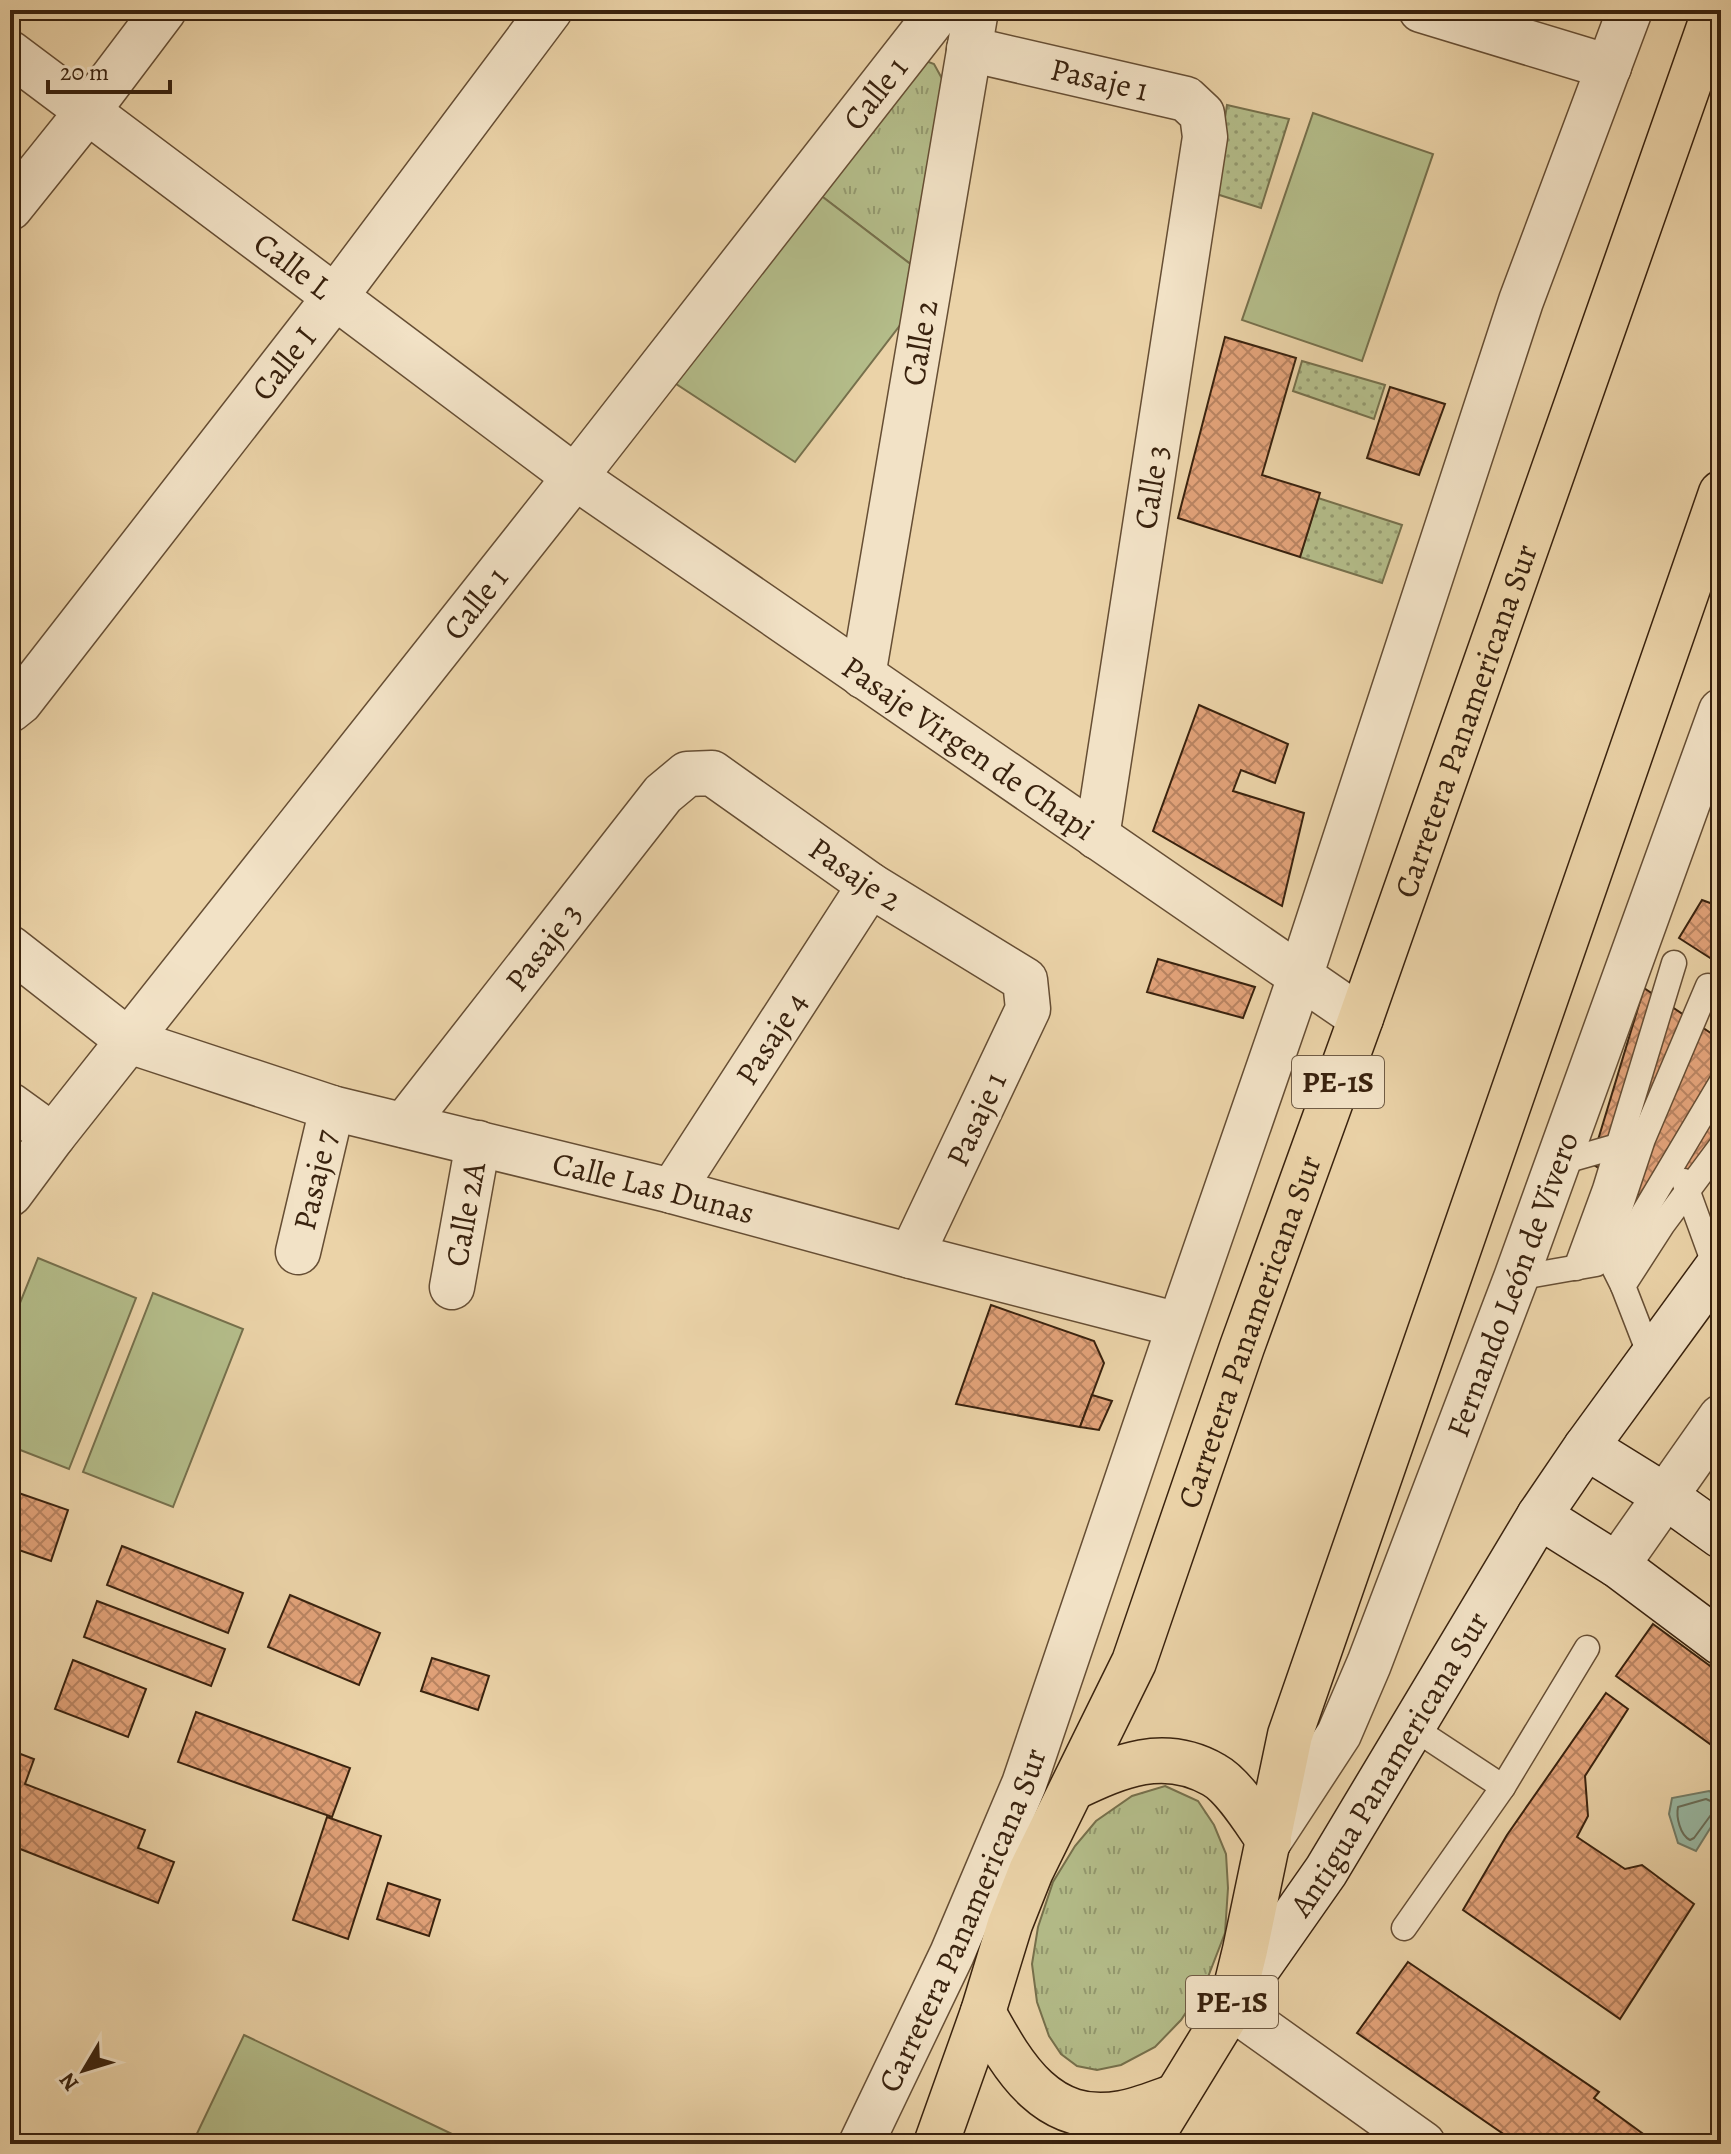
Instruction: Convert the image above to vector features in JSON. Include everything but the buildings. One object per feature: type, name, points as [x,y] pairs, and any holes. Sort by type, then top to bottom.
[{"type":"highway","name":"Carretera Panamericana Sur","points":[[936,2144],[983,2012],[1010,1924],[1031,1871],[1134,1662],[1242,1347],[1361,1018],[1715,10]]},
{"type":"highway","name":"PE-1S","points":[[1165,2126],[1231,2007],[1290,1735],[1721,493]]},
{"type":"highway","points":[[1073,1788],[1114,1768],[1149,1760],[1187,1764],[1216,1775],[1242,1803],[1269,1841]]},
{"type":"highway","points":[[983,2012],[1026,2081],[1056,2105],[1087,2115],[1123,2113],[1165,2126]]},
{"type":"street","points":[[10,208],[164,10]]},
{"type":"street","name":"Calle I","points":[[10,710],[20,702],[335,297],[550,10]]},
{"type":"street","name":"Calle 1","points":[[10,1194],[940,10]]},
{"type":"street","points":[[1421,10],[1609,67]]},
{"type":"street","name":"Carretera Panamericana Sur","points":[[861,2144],[952,1954],[1024,1784],[1300,977],[1521,301],[1630,10]]},
{"type":"street","name":"Pasaje 1","points":[[972,29],[1186,99],[1202,114],[1205,137]]},
{"type":"street","name":"Calle 2","points":[[863,676],[972,29]]},
{"type":"street","name":"Calle L","points":[[10,53],[575,477]]},
{"type":"street","name":"Calle 3","points":[[1097,837],[1205,137]]},
{"type":"street","name":"Pasaje Virgen de Chapi","points":[[575,477],[1361,1018]]},
{"type":"street","name":"Fernando León de Vivero","points":[[1269,1841],[1339,1734],[1558,1163],[1656,951],[1721,711]]},
{"type":"street","name":"Pasaje 2","points":[[687,774],[712,773],[870,885],[1025,980]]},
{"type":"street","name":"Pasaje 3","points":[[404,1125],[663,794],[687,774]]},
{"type":"street","name":"Pasaje 4","points":[[672,1191],[870,885]]},
{"type":"street","name":"Calle Las Dunas","points":[[10,948],[129,1041],[332,1108],[672,1191],[1179,1325]]},
{"type":"street","name":"Pasaje 1","points":[[911,1256],[1028,1009],[1025,980]]},
{"type":"street","points":[[10,1105],[53,1136]]},
{"type":"street","name":"Pasaje 7","points":[[298,1252],[332,1108]]},
{"type":"street","name":"Calle 2A","points":[[452,1287],[478,1143]]},
{"type":"street","name":"Antigua Panamericana Sur","points":[[1231,2007],[1326,1871],[1539,1516],[1718,1266]]},
{"type":"street","points":[[1617,1565],[1721,1417]]},
{"type":"street","points":[[1586,1447],[1665,1496],[1721,1536]]},
{"type":"street","points":[[1539,1516],[1617,1565],[1721,1643]]},
{"type":"street","points":[[1231,2007],[1423,2144]]},
{"type":"lane","points":[[1516,1278],[1576,1268],[1596,1264],[1621,1205],[1643,1139],[1714,990],[1656,951],[1618,1145],[1576,1268]]},
{"type":"lane","points":[[1651,1358],[1614,1268],[1721,1083]]},
{"type":"lane","points":[[1558,1163],[1643,1139]]},
{"type":"lane","points":[[1623,1286],[1721,1146]]},
{"type":"lane","points":[[1675,1163],[1689,1189],[1718,1266]]},
{"type":"lane","points":[[1404,1928],[1503,1787],[1587,1648]]},
{"type":"lane","points":[[1412,1727],[1503,1787]]},
{"type":"green space","points":[[926,61],[934,64],[945,84],[913,266],[811,188]]},
{"type":"green space","points":[[1227,105],[1289,119],[1261,208],[1213,193]]},
{"type":"green space","points":[[1313,113],[1433,154],[1362,361],[1242,320]]},
{"type":"green space","points":[[811,188],[913,266],[904,320],[795,462],[667,378]]},
{"type":"green space","points":[[1302,361],[1385,385],[1374,419],[1293,391]]},
{"type":"green space","points":[[1318,498],[1402,525],[1382,583],[1300,557]]},
{"type":"green space","points":[[38,1258],[136,1298],[69,1469],[10,1446],[10,1328]]},
{"type":"green space","points":[[153,1293],[243,1329],[173,1507],[83,1472]]},
{"type":"green space","points":[[1165,1786],[1198,1801],[1214,1825],[1226,1854],[1228,1888],[1225,1933],[1206,1982],[1181,2020],[1155,2047],[1121,2065],[1097,2070],[1077,2066],[1061,2054],[1049,2036],[1037,2002],[1032,1964],[1038,1927],[1053,1882],[1075,1846],[1096,1821],[1132,1796]]},
{"type":"green space","points":[[244,2035],[473,2144],[192,2144]]},
{"type":"water","points":[[1709,1791],[1721,1797],[1721,1811],[1696,1851],[1678,1843],[1669,1814],[1672,1798]]}]
